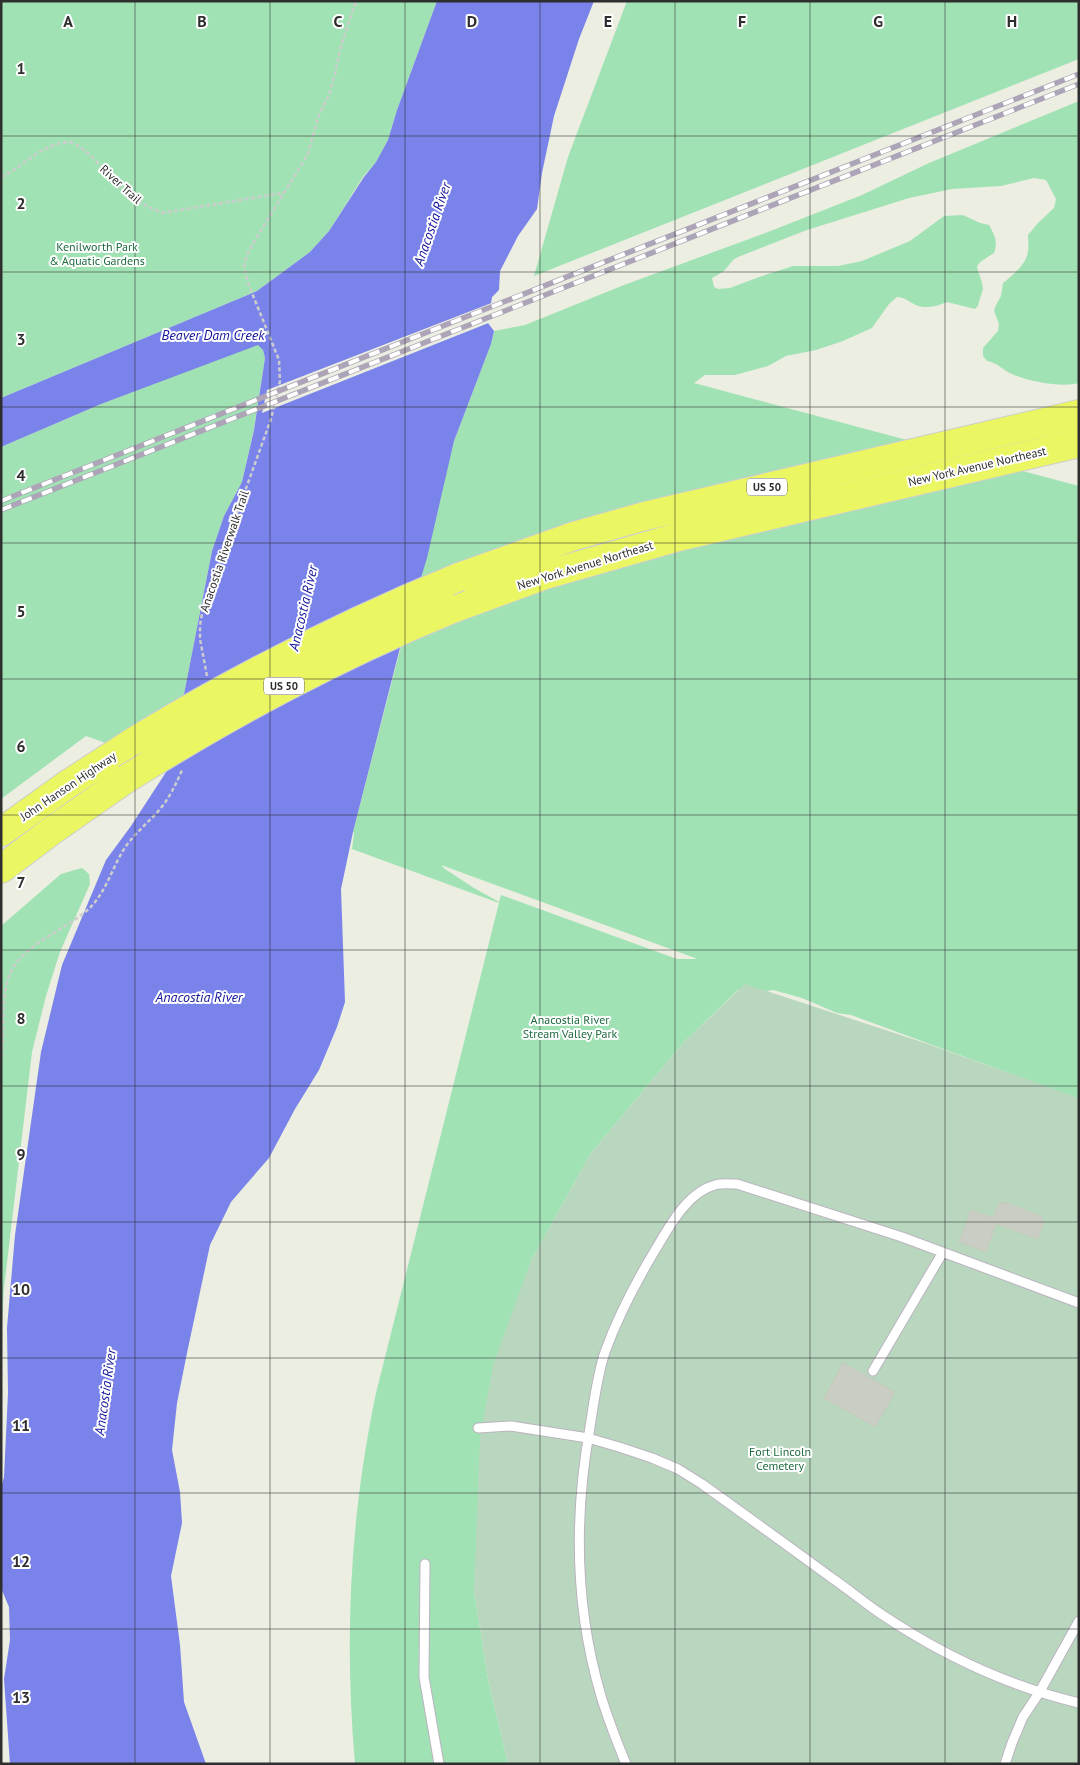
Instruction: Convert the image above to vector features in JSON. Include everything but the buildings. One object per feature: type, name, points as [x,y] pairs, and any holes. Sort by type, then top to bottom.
[{"type":"highway","name":"John Hanson Highway","points":[[1,832],[68,784],[136,740],[222,689],[353,622],[459,577],[574,536],[662,512],[1079,414]]},
{"type":"highway","name":"New York Avenue Northeast","points":[[1,869],[50,832],[126,780],[210,728],[271,693],[357,651],[452,610],[545,575],[670,539],[914,480],[1079,443]]},
{"type":"lane","points":[[626,1764],[604,1705],[585,1626],[580,1584],[578,1540],[580,1496],[588,1438],[605,1354],[643,1269],[661,1239],[682,1210],[695,1196],[714,1185],[724,1183],[737,1184],[848,1218],[1079,1303]]},
{"type":"lane","points":[[873,1371],[943,1252]]},
{"type":"lane","points":[[478,1428],[511,1426],[588,1438],[619,1447],[678,1470],[702,1484],[888,1619],[948,1654],[1039,1693],[1079,1703]]},
{"type":"lane","points":[[425,1564],[424,1677],[439,1764]]},
{"type":"lane","points":[[1006,1764],[1012,1743],[1023,1717],[1039,1693],[1079,1621]]},
{"type":"path","name":"Anacostia Riverwalk Trail","points":[[207,682],[200,639],[203,608],[271,419],[280,381],[280,360],[248,283],[244,265],[247,255],[308,154],[319,115],[329,95],[341,46],[356,1]]},
{"type":"path","name":"River Trail","points":[[1,176],[14,171],[50,147],[70,142],[85,151],[126,192],[144,205],[162,213],[283,193]]},
{"type":"path","points":[[1,1063],[5,994],[9,974],[22,956],[84,913],[96,901],[124,848],[136,832],[159,810],[169,797],[184,766]]},
{"type":"green space","name":"Kenilworth Park & Aquatic Gardens","points":[[1,1],[437,1],[388,140],[376,162],[363,177],[329,231],[310,252],[257,291],[1,398]]},
{"type":"green space","points":[[627,1],[1079,1],[1079,59],[534,276],[568,157]]},
{"type":"green space","name":"Anacostia River Stream Valley Park","points":[[1079,101],[1079,383],[1063,385],[1023,378],[987,361],[983,356],[983,348],[998,331],[999,324],[994,311],[1001,296],[1003,283],[1011,277],[1025,260],[1028,249],[1028,235],[1054,208],[1056,199],[1046,180],[1034,178],[1001,186],[952,189],[909,198],[807,230],[733,260],[724,271],[712,278],[714,287],[718,289],[730,288],[793,266],[838,266],[862,261],[910,241],[944,216],[963,215],[989,225],[996,242],[994,253],[981,262],[977,268],[983,288],[978,306],[975,309],[947,302],[925,307],[897,297],[889,304],[872,328],[843,341],[816,350],[786,356],[768,366],[735,375],[705,375],[694,383],[1079,486],[1079,1099],[851,1015],[837,1013],[802,998],[773,990],[760,992],[738,990],[684,1042],[591,1153],[531,1261],[474,1590],[488,1679],[508,1764],[355,1764],[350,1670],[350,1623],[355,1532],[367,1440],[376,1393],[499,903],[352,849],[353,832],[454,441],[491,344],[494,331],[525,325],[624,285],[768,232],[862,195],[929,163]],"holes":[[[441,865],[695,958],[677,959],[501,895],[499,902],[474,888]]]},
{"type":"green space","points":[[258,344],[263,350],[265,358],[254,429],[242,482],[224,516],[212,551],[170,766],[86,736],[1,799],[1,447],[101,404]]},
{"type":"green space","points":[[82,868],[89,874],[90,884],[60,952],[46,996],[32,1052],[4,1288],[1,1342],[1,926],[61,874]]},
{"type":"green space","name":"Fort Lincoln Cemetery","points":[[745,984],[925,1043],[1079,1098],[1079,1764],[508,1764],[488,1679],[474,1590],[480,1439],[493,1365],[531,1261],[591,1153],[684,1042]]},
{"type":"water","name":"Anacostia River","points":[[437,1],[594,1],[579,39],[554,116],[542,173],[537,209],[518,236],[500,271],[499,290],[492,297],[488,323],[494,331],[491,344],[454,441],[427,558],[402,640],[353,832],[341,889],[345,1002],[319,1070],[295,1109],[269,1158],[231,1202],[210,1245],[177,1403],[172,1450],[180,1492],[182,1523],[171,1576],[180,1645],[184,1702],[206,1764],[10,1764],[4,1679],[10,1640],[9,1607],[1,1588],[1,1488],[4,1477],[8,1393],[7,1328],[15,1235],[41,1052],[62,965],[106,860],[131,826],[170,766],[212,551],[224,516],[242,482],[254,430],[265,358],[263,350],[258,345],[101,404],[1,447],[1,398],[257,291],[310,252],[329,231],[376,162],[388,140]]},
{"type":"pier","points":[[494,302],[491,322],[262,413],[267,390]]},
{"type":"railway","points":[[1,501],[1079,74]]},
{"type":"railway","points":[[1,510],[1079,84]]},
{"type":"water label","name":"Beaver Dam Creek","points":[[213,335]]}]
